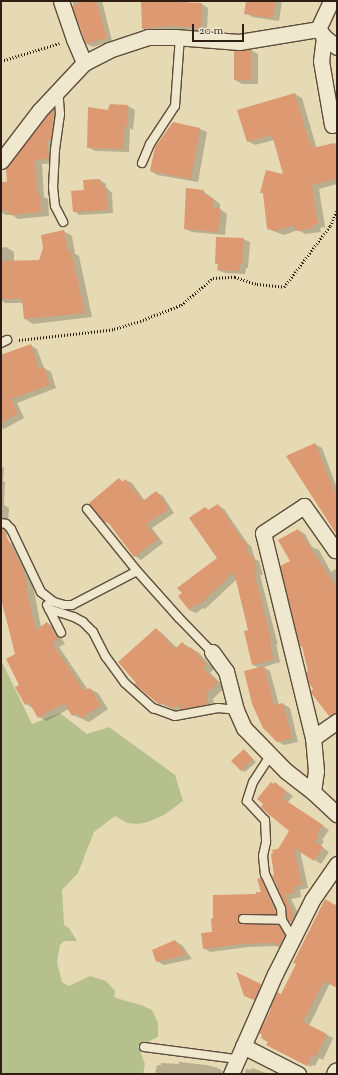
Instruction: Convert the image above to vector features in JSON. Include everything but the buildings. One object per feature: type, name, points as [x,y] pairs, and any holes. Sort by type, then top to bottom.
[{"type":"street","points":[[61,1],[84,63]]},
{"type":"street","points":[[331,1],[321,33],[321,61],[332,125]]},
{"type":"street","points":[[1,161],[40,110],[84,63],[130,42],[148,37],[180,37],[239,42],[321,33],[337,47]]},
{"type":"street","points":[[313,792],[316,771],[313,738],[263,533],[304,506],[336,550]]},
{"type":"street","points":[[212,652],[226,672],[236,710],[244,728],[270,756],[337,814]]},
{"type":"street","points":[[313,738],[337,721]]},
{"type":"street","points":[[232,1074],[240,1052],[312,900],[337,864]]},
{"type":"street","points":[[240,1052],[298,1074]]},
{"type":"lane","points":[[142,163],[150,144],[175,106],[180,37]]},
{"type":"lane","points":[[55,94],[59,100],[60,114],[54,150],[53,187],[55,206],[63,222]]},
{"type":"lane","points":[[87,509],[137,571],[212,652]]},
{"type":"lane","points":[[1,523],[6,524],[11,530],[40,592],[47,598],[64,606],[72,605],[137,571]]},
{"type":"lane","points":[[47,598],[46,602],[61,633]]},
{"type":"lane","points":[[49,609],[69,615],[83,622],[93,632],[106,657],[125,684],[153,708],[175,716],[218,708],[236,710]]},
{"type":"lane","points":[[270,756],[253,782],[247,801],[264,820],[266,842],[263,856],[265,874],[281,909],[282,920],[293,938]]},
{"type":"lane","points":[[243,919],[282,920]]},
{"type":"lane","points":[[144,1047],[240,1052]]},
{"type":"path","points":[[1,61],[74,39]]},
{"type":"path","points":[[3,340],[55,337],[114,329],[181,305],[213,278],[235,277],[257,284],[284,288],[330,226],[337,210]]},
{"type":"green space","points":[[1,660],[32,724],[60,713],[87,734],[109,727],[175,775],[183,801],[164,815],[148,822],[138,824],[127,823],[115,816],[94,832],[78,873],[62,890],[64,925],[69,928],[77,941],[64,941],[60,945],[57,962],[62,982],[69,986],[90,976],[106,981],[115,991],[114,996],[116,998],[141,1005],[152,1010],[158,1023],[158,1037],[138,1046],[145,1064],[143,1074],[1,1074]]}]
